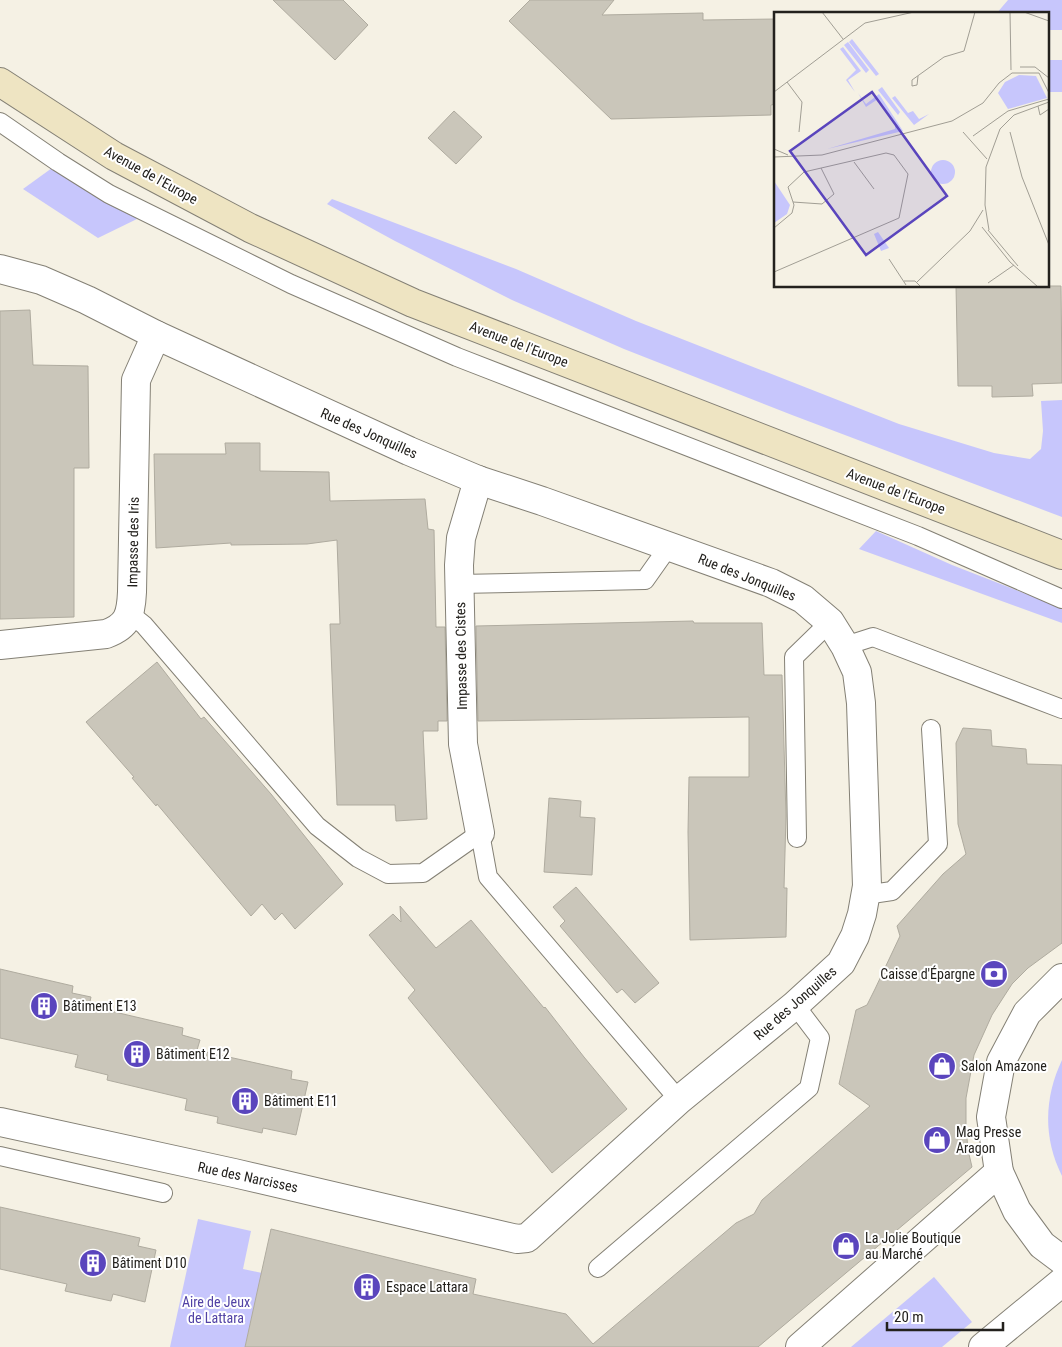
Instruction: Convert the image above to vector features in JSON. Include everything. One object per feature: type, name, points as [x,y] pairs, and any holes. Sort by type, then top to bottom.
[{"type":"main road","name":"Avenue de l'Europe","points":[[0,82],[114,156],[250,228],[395,294],[1062,555]]},
{"type":"street","name":"Rue des Jonquilles","points":[[0,269],[41,280],[87,300],[156,335],[409,452],[478,480],[771,583],[803,599],[830,622],[846,646],[857,672],[861,703],[867,886],[862,914],[855,936],[841,963],[795,1005],[679,1100],[527,1238],[517,1239],[495,1233]]},
{"type":"street","name":"Impasse des Iris","points":[[0,646],[106,634],[119,630],[127,619],[132,592],[136,380],[156,335]]},
{"type":"street","name":"Impasse des Cistes","points":[[478,480],[462,538],[459,584],[463,744],[480,833]]},
{"type":"street","points":[[1062,978],[1027,1013],[1001,1062],[991,1117],[999,1172],[1017,1211],[1042,1245],[1062,1260]]},
{"type":"street","name":"Rue des Narcisses","points":[[0,1122],[495,1233]]},
{"type":"street","points":[[800,1347],[999,1172]]},
{"type":"street","points":[[983,1347],[1062,1282]]},
{"type":"lane","points":[[0,122],[109,194],[291,284],[457,357],[918,536],[1062,599]]},
{"type":"lane","points":[[459,584],[645,580],[669,546]]},
{"type":"lane","points":[[129,612],[144,625],[317,826],[358,858],[388,874],[423,873],[480,833],[488,877],[679,1100]]},
{"type":"lane","points":[[797,838],[794,657],[830,622]]},
{"type":"lane","points":[[846,646],[874,637],[1062,709]]},
{"type":"lane","points":[[865,895],[892,891],[938,844],[931,729]]},
{"type":"lane","points":[[598,1268],[808,1088],[820,1038],[795,1005]]},
{"type":"lane","points":[[0,1156],[163,1193]]},
{"type":"green space","points":[[1008,0],[1062,0],[1062,30],[1050,30],[1050,12],[998,12]]},
{"type":"green space","points":[[1050,60],[1062,60],[1062,92],[1050,92]]},
{"type":"green space","points":[[52,168],[139,218],[98,238],[23,189]]},
{"type":"green space","points":[[332,199],[516,269],[636,321],[899,424],[994,453],[1030,459],[1041,449],[1043,431],[1041,401],[1062,400],[1062,517],[624,349],[512,300],[395,241],[327,204]]},
{"type":"green space","points":[[876,531],[952,565],[1062,608],[1062,623],[859,549]]},
{"type":"green space","points":[[1062,1060],[1062,1176],[1051,1147],[1048,1118],[1052,1089]]},
{"type":"green space","name":"Aire de Jeux de Lattara","points":[[198,1219],[251,1231],[243,1269],[262,1273],[245,1347],[170,1347]]},
{"type":"green space","points":[[934,1277],[972,1322],[942,1347],[851,1347]]},
{"type":"building","points":[[273,0],[343,0],[368,25],[335,60]]},
{"type":"building","points":[[530,0],[614,0],[602,15],[703,13],[703,20],[774,19],[774,104],[771,105],[771,115],[611,119],[509,21]]},
{"type":"building","points":[[454,111],[482,137],[456,164],[428,138]]},
{"type":"building","points":[[1050,286],[1061,286],[1062,383],[1032,384],[1033,396],[992,397],[992,386],[958,386],[956,288],[1050,288]]},
{"type":"building","points":[[30,310],[33,365],[88,366],[89,468],[74,468],[74,617],[0,619],[0,311]]},
{"type":"building","points":[[225,443],[260,443],[260,471],[329,472],[330,501],[425,499],[428,529],[434,530],[436,627],[445,627],[447,721],[438,721],[438,731],[423,731],[427,819],[396,821],[395,805],[337,805],[330,624],[340,624],[337,540],[307,544],[231,545],[231,543],[156,548],[154,454],[226,454]]},
{"type":"building","points":[[693,621],[694,623],[762,623],[764,675],[782,675],[786,816],[784,888],[787,888],[786,937],[690,940],[689,777],[749,777],[749,717],[478,721],[476,626]]},
{"type":"building","points":[[157,662],[201,719],[204,717],[271,794],[343,884],[295,929],[282,913],[275,920],[262,904],[251,916],[86,722]]},
{"type":"building","points":[[963,728],[991,730],[992,746],[1026,749],[1027,764],[1062,765],[1062,943],[1028,968],[1012,984],[992,1015],[974,1055],[966,1098],[968,1150],[972,1167],[758,1347],[245,1347],[271,1229],[476,1279],[473,1294],[566,1314],[593,1344],[736,1223],[754,1214],[762,1200],[870,1106],[839,1084],[856,1010],[867,1005],[875,989],[900,936],[897,926],[943,874],[966,854],[958,824],[956,743]]},
{"type":"building","points":[[549,798],[581,801],[580,817],[595,818],[592,875],[544,872]]},
{"type":"building","points":[[576,887],[659,983],[635,1003],[622,989],[617,993],[560,926],[565,921],[553,907]]},
{"type":"building","points":[[400,906],[436,948],[471,920],[545,1007],[627,1109],[552,1173],[408,998],[415,990],[369,935],[393,914],[401,922]]},
{"type":"building","points":[[0,969],[73,986],[72,993],[91,997],[89,1006],[183,1028],[182,1035],[200,1040],[197,1050],[292,1071],[291,1079],[308,1082],[296,1135],[263,1128],[262,1133],[217,1123],[218,1117],[185,1110],[187,1099],[107,1080],[108,1075],[75,1067],[78,1055],[0,1038]]},
{"type":"building","name":"Bâtiment D10","points":[[0,1207],[140,1238],[138,1246],[156,1250],[145,1302],[113,1294],[111,1301],[65,1291],[67,1284],[0,1269]]},
{"type":"place","name":"Caisse d'Épargne","points":[[994,974]]},
{"type":"place","name":"Bâtiment E13","points":[[44,1006]]},
{"type":"place","name":"Bâtiment E12","points":[[137,1054]]},
{"type":"place","name":"Salon Amazone","points":[[942,1066]]},
{"type":"place","name":"Bâtiment E11","points":[[245,1101]]},
{"type":"place","name":"Mag Presse Aragon","points":[[937,1140]]},
{"type":"place","name":"La Jolie Boutique au Marché","points":[[846,1246]]},
{"type":"place","name":"Bâtiment D10","points":[[93,1263]]},
{"type":"place","name":"Espace Lattara","points":[[367,1287]]}]
